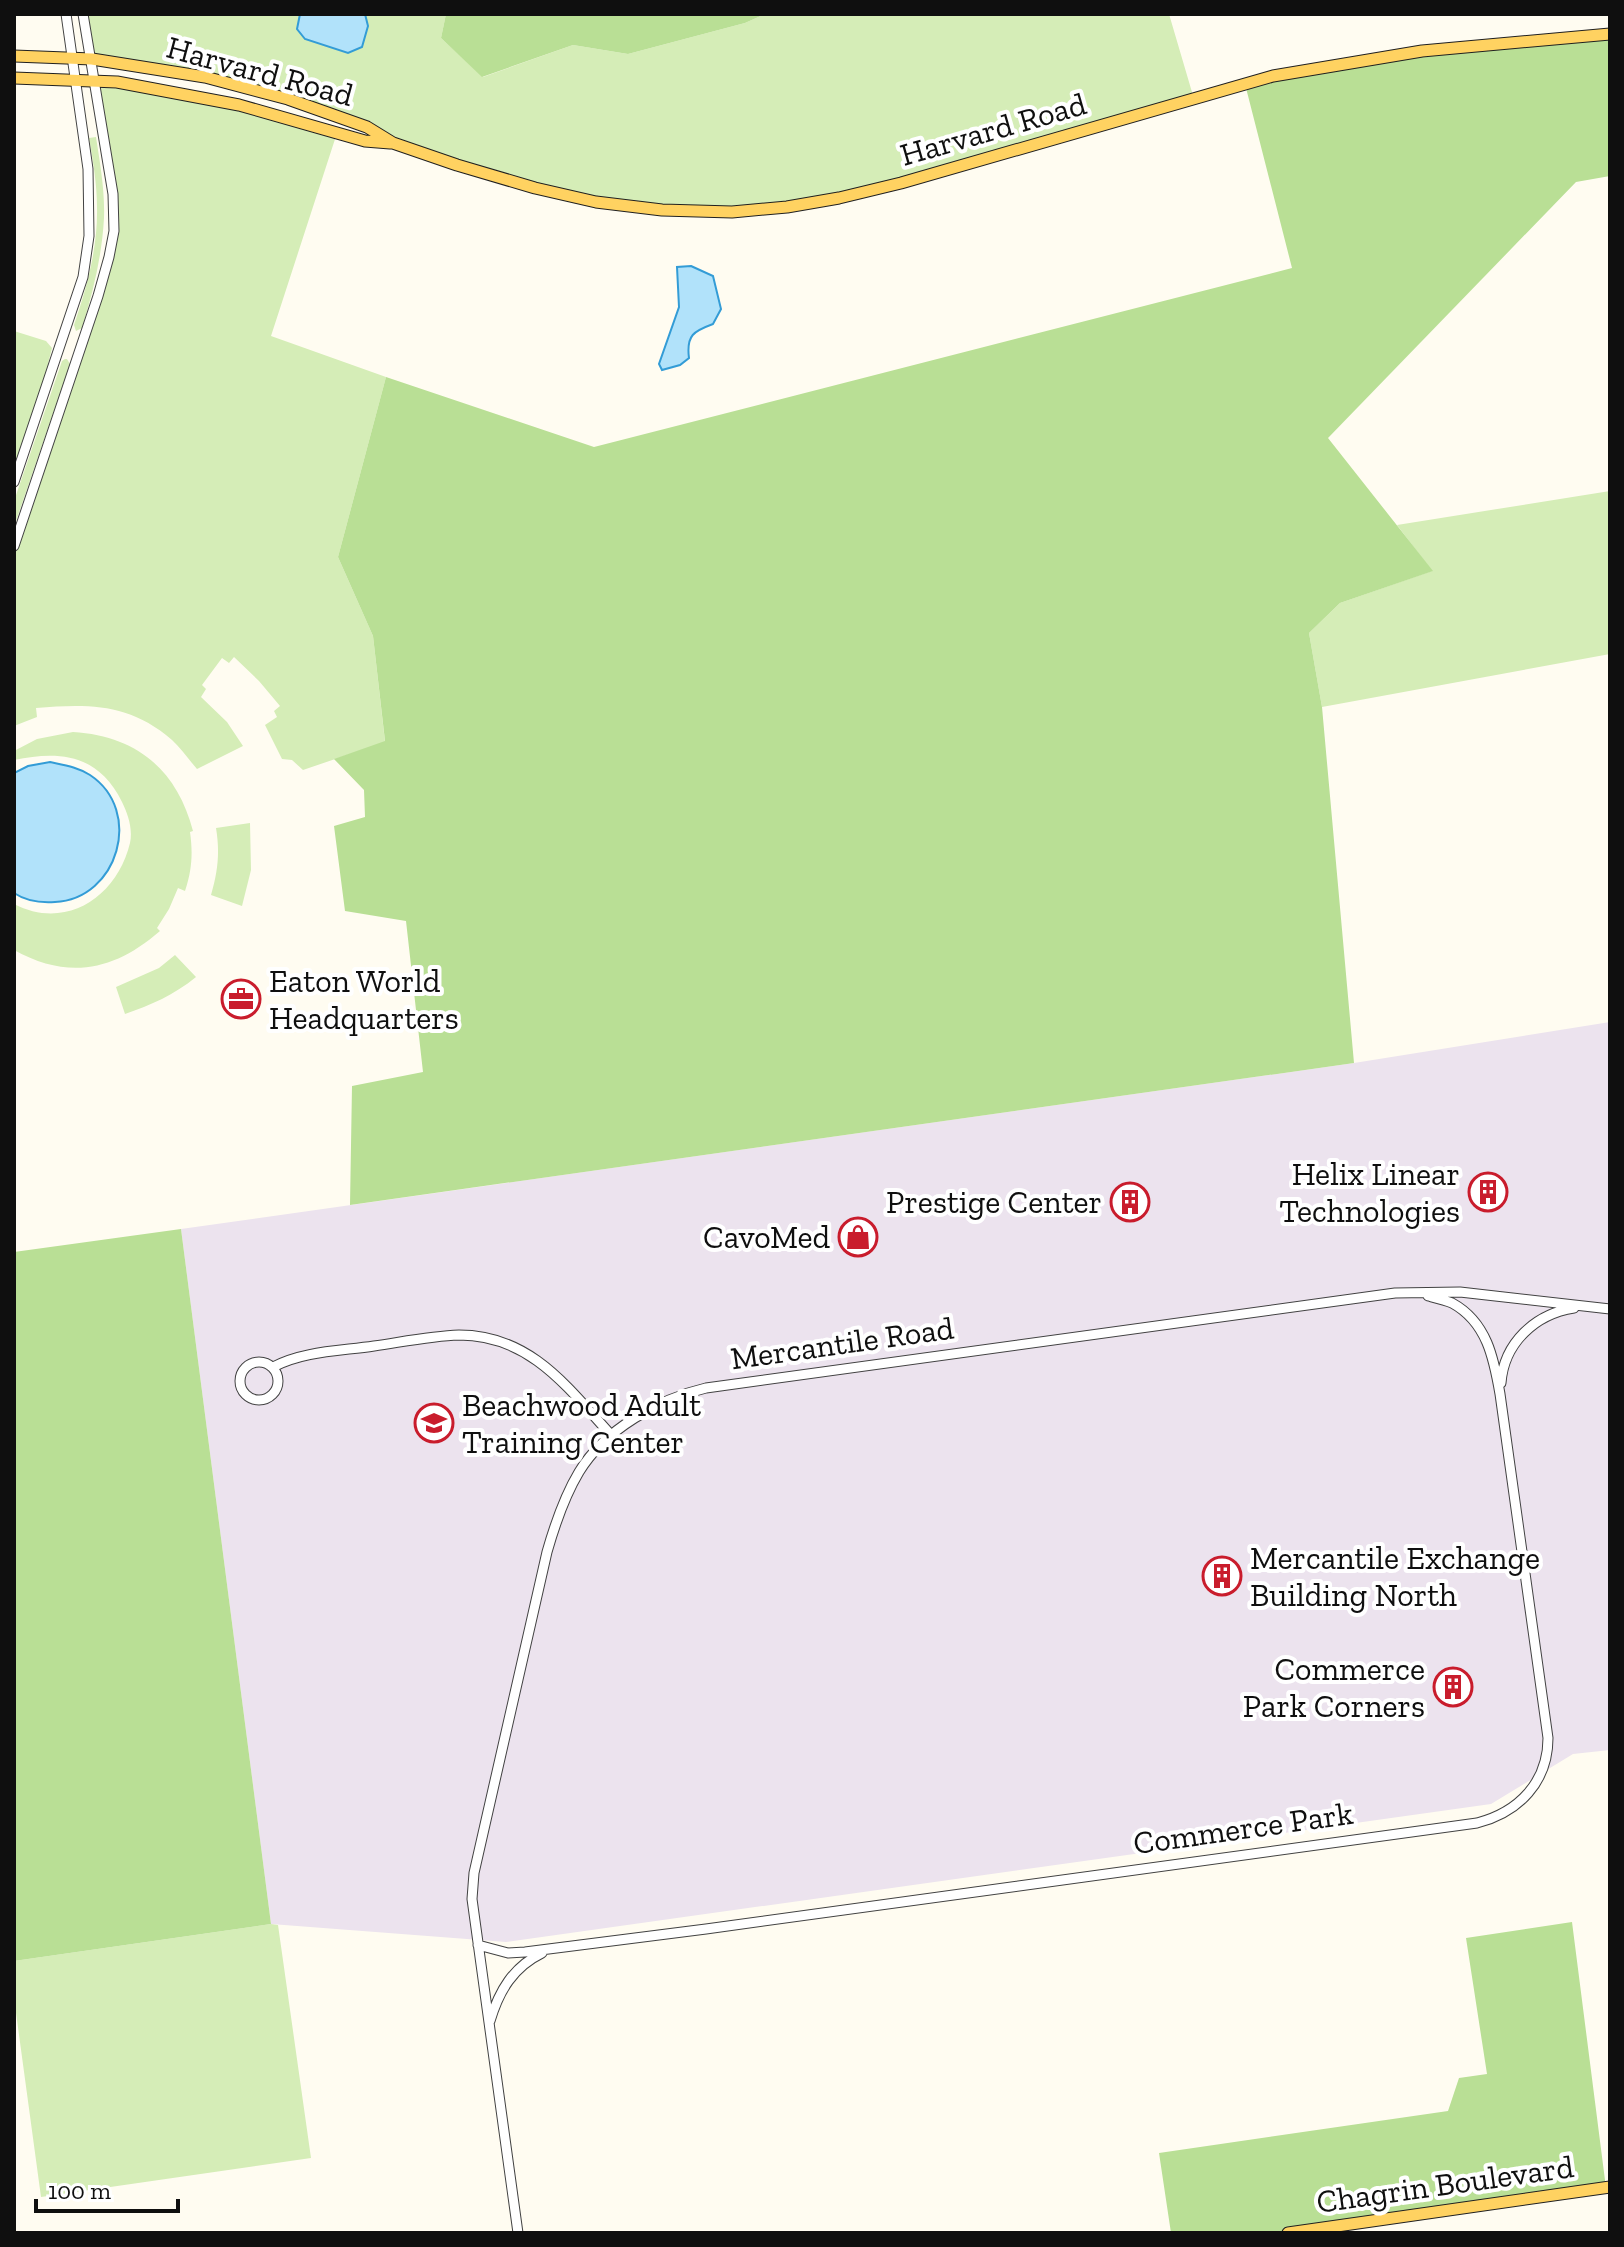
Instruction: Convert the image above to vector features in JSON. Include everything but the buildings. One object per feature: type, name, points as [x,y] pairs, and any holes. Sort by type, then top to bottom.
[{"type":"main road","name":"Harvard Road","points":[[14,56],[92,59],[205,77],[278,96],[367,127],[393,143],[535,188],[596,202],[676,211],[732,212],[787,207],[901,183],[1273,76],[1422,51],[1610,34]]},
{"type":"main road","name":"Harvard Road","points":[[14,78],[95,80],[239,105],[365,141],[393,143]]},
{"type":"main road","name":"Chagrin Boulevard","points":[[1288,2233],[1610,2187]]},
{"type":"street","points":[[14,482],[87,256],[90,217],[88,169],[66,14]]},
{"type":"street","points":[[14,546],[95,306],[114,231],[113,194],[83,14]]},
{"type":"street","name":"Mercantile Road","points":[[489,2025],[472,1899],[474,1873],[547,1552],[557,1518],[581,1468],[628,1421],[680,1395],[706,1388],[1413,1292],[1460,1292],[1610,1309]]},
{"type":"street","name":"Commerce Park","points":[[478,1945],[508,1953],[708,1929],[1477,1823],[1510,1811],[1533,1786],[1543,1768],[1548,1738],[1494,1357],[1487,1338],[1476,1324],[1451,1303],[1413,1292]]},
{"type":"street","name":"Commerce Park","points":[[1500,1394],[1505,1362],[1522,1334],[1548,1315],[1585,1306]]},
{"type":"street","points":[[273,1367],[290,1358],[341,1350],[459,1335],[484,1338],[513,1346],[553,1371],[612,1436]]},
{"type":"street","points":[[266,1363],[273,1367],[279,1382],[271,1396],[256,1400],[242,1391],[242,1372],[250,1364],[266,1363]]},
{"type":"street","name":"Commerce Park","points":[[518,2233],[489,2025],[508,1980],[533,1958],[552,1948]]},
{"type":"shaded area","points":[[1610,1022],[1610,1750],[1573,1754],[1491,1804],[506,1942],[271,1924],[181,1229],[1354,1063]]},
{"type":"green space","points":[[83,14],[446,14],[441,38],[483,77],[573,45],[628,54],[745,23],[765,14],[1169,14],[1194,99],[901,183],[732,212],[596,202],[457,165],[288,99],[92,59]]},
{"type":"green space","points":[[446,14],[765,14],[745,23],[628,54],[573,45],[482,77],[441,38]]},
{"type":"green space","points":[[1610,35],[1610,176],[1576,182],[1328,438],[1433,571],[1340,603],[1309,633],[1322,707],[1354,1063],[350,1205],[352,1086],[423,1072],[406,921],[345,911],[334,826],[365,817],[364,790],[334,759],[385,741],[373,636],[338,557],[386,377],[594,447],[1292,268],[1245,84],[1422,51]]},
{"type":"green space","points":[[95,80],[117,82],[337,133],[271,336],[386,377],[338,557],[373,636],[385,742],[303,770],[292,760],[282,759],[265,725],[277,717],[274,711],[280,706],[234,657],[229,663],[222,658],[202,685],[206,689],[201,697],[227,722],[243,746],[197,769],[175,743],[156,728],[140,719],[108,709],[74,706],[36,708],[37,717],[14,726],[14,546],[98,297],[114,231]]},
{"type":"green space","points":[[96,137],[104,198],[103,232],[90,301],[82,328],[76,331],[74,325],[96,237],[96,190],[89,138]]},
{"type":"green space","points":[[14,331],[46,341],[52,348],[48,364],[53,365],[14,482]]},
{"type":"green space","points":[[65,359],[70,364],[14,527],[14,501]]},
{"type":"green space","points":[[1610,491],[1610,654],[1322,707],[1309,633],[1340,603],[1432,571],[1397,525]]},
{"type":"green space","points":[[73,732],[116,741],[151,760],[176,790],[193,831],[190,832],[191,862],[185,891],[178,888],[157,928],[160,931],[125,955],[90,967],[72,968],[53,965],[14,950],[14,904],[33,911],[52,913],[70,911],[87,904],[114,879],[123,862],[130,843],[129,822],[113,786],[90,765],[63,757],[14,760],[14,751],[37,739]]},
{"type":"green space","points":[[250,823],[251,870],[242,906],[211,895],[218,862],[216,828]]},
{"type":"green space","points":[[175,955],[196,977],[162,999],[125,1014],[116,987],[159,968]]},
{"type":"green space","points":[[181,1229],[271,1924],[14,1961],[14,1252]]},
{"type":"green space","points":[[1572,1922],[1606,2188],[1288,2233],[1171,2233],[1159,2153],[1448,2111],[1459,2078],[1487,2074],[1466,1938]]},
{"type":"green space","points":[[278,1925],[311,2158],[41,2197],[14,1998],[14,1961]]},
{"type":"water","points":[[300,14],[365,14],[368,26],[362,47],[348,53],[305,39],[297,29]]},
{"type":"water","points":[[691,266],[713,276],[721,309],[713,324],[690,339],[689,358],[680,365],[662,370],[659,364],[679,307],[677,267]]},
{"type":"water","points":[[50,762],[85,772],[107,791],[116,810],[119,830],[116,851],[108,870],[95,886],[77,897],[44,902],[14,893],[14,773],[28,766]]},
{"type":"place","name":"Eaton World Headquarters","points":[[241,999]]},
{"type":"place","name":"Helix Linear Technologies","points":[[1488,1192]]},
{"type":"place","name":"Prestige Center","points":[[1130,1202]]},
{"type":"place","name":"CavoMed","points":[[858,1237]]},
{"type":"place","name":"Beachwood Adult Training Center","points":[[434,1423]]},
{"type":"place","name":"Mercantile Exchange Building North","points":[[1222,1576]]},
{"type":"place","name":"Commerce Park Corners","points":[[1453,1687]]}]
